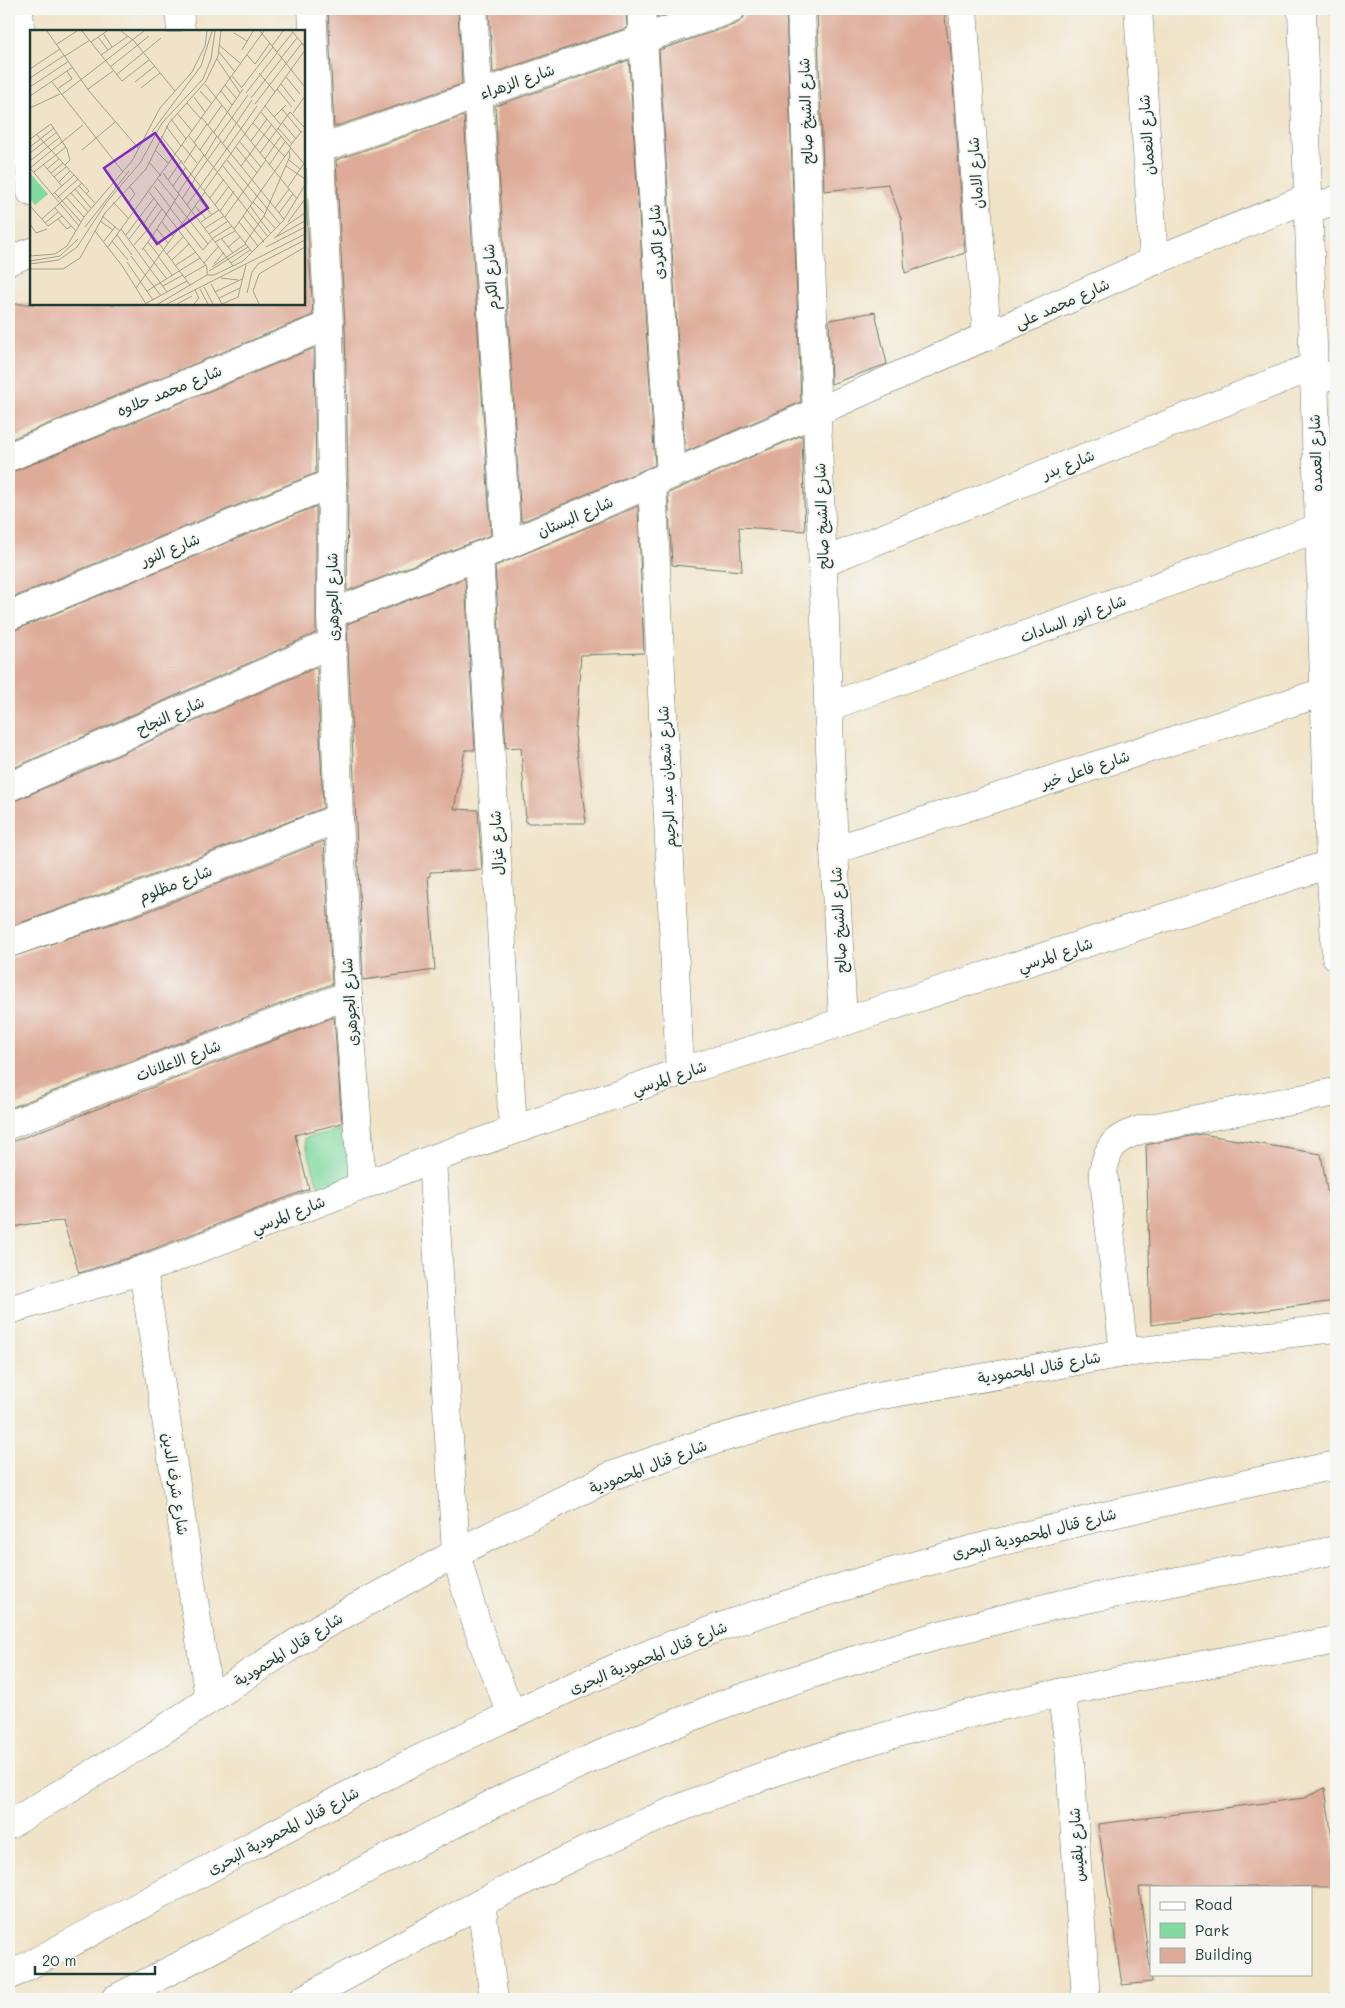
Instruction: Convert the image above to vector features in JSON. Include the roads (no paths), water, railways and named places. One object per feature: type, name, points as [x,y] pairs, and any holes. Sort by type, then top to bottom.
[{"type":"street","points":[[19,9],[30,177]]},
{"type":"street","points":[[178,9],[181,30]]},
{"type":"street","name":"شارع الجوهرى","points":[[312,9],[312,152],[329,325],[332,483],[331,614],[339,818],[348,995],[362,1186]]},
{"type":"street","name":"شارع الكرم","points":[[473,9],[507,545]]},
{"type":"street","name":"شارع الكردى","points":[[641,9],[662,478]]},
{"type":"street","name":"شارع الزهراء","points":[[312,152],[731,9]]},
{"type":"street","name":"شارع الشيخ صالح","points":[[801,9],[828,707],[843,1022]]},
{"type":"street","name":"شارع الامان","points":[[963,9],[987,337]]},
{"type":"street","name":"شارع النعمان","points":[[1138,9],[1154,261]]},
{"type":"street","name":"شارع العمده","points":[[1302,9],[1309,204],[1320,374],[1318,528],[1328,574],[1336,956]]},
{"type":"street","name":"شارع محمد على","points":[[817,412],[1154,261],[1309,204],[1336,200]]},
{"type":"street","points":[[9,261],[30,252]]},
{"type":"street","name":"شارع محمد حلاوه","points":[[9,457],[329,325]]},
{"type":"street","name":"شارع بدر","points":[[823,562],[1320,374]]},
{"type":"street","name":"شارع البستان","points":[[331,614],[507,545],[817,412]]},
{"type":"street","name":"شارع شعبان عبد الرحيم","points":[[662,478],[680,1072]]},
{"type":"street","name":"شارع النور","points":[[9,616],[332,483]]},
{"type":"street","name":"شارع انور السادات","points":[[828,707],[1318,528]]},
{"type":"street","name":"شارع غزال","points":[[479,556],[513,1129]]},
{"type":"street","name":"شارع النجاح","points":[[9,788],[332,643]]},
{"type":"street","name":"شارع فاعل خير","points":[[834,850],[1330,690]]},
{"type":"street","name":"شارع مظلوم","points":[[9,943],[138,898],[339,818]]},
{"type":"street","name":"شارع المرسي","points":[[9,1310],[143,1270],[513,1129],[680,1072],[843,1022],[1333,863]]},
{"type":"street","name":"شارع الاعلانات","points":[[9,1125],[348,995]]},
{"type":"street","points":[[1124,1353],[1103,1171],[1107,1151],[1121,1137],[1140,1130],[1336,1092]]},
{"type":"street","points":[[432,1159],[456,1553],[466,1595],[480,1636],[512,1712]]},
{"type":"street","name":"شارع شرف الدين","points":[[143,1270],[209,1698]]},
{"type":"street","name":"شارع قنال المحمودية","points":[[9,1825],[133,1750],[209,1698],[319,1628],[456,1553],[611,1476],[787,1418],[877,1396],[1124,1353],[1336,1328]]},
{"type":"street","name":"شارع قنال المحمودية البحرى","points":[[9,1976],[346,1796],[512,1712],[650,1654],[774,1609],[907,1566],[1158,1502],[1336,1465]]},
{"type":"street","points":[[116,1999],[508,1796],[615,1748],[724,1704],[835,1666],[1013,1616],[1071,1602],[1336,1550]]},
{"type":"street","points":[[304,1999],[481,1903],[569,1858],[753,1780],[849,1747],[947,1718],[1061,1692],[1336,1640]]},
{"type":"street","name":"شارع بلقيس","points":[[1061,1692],[1069,1746],[1086,1999]]},
{"type":"street","points":[[481,1903],[494,1999]]}]
